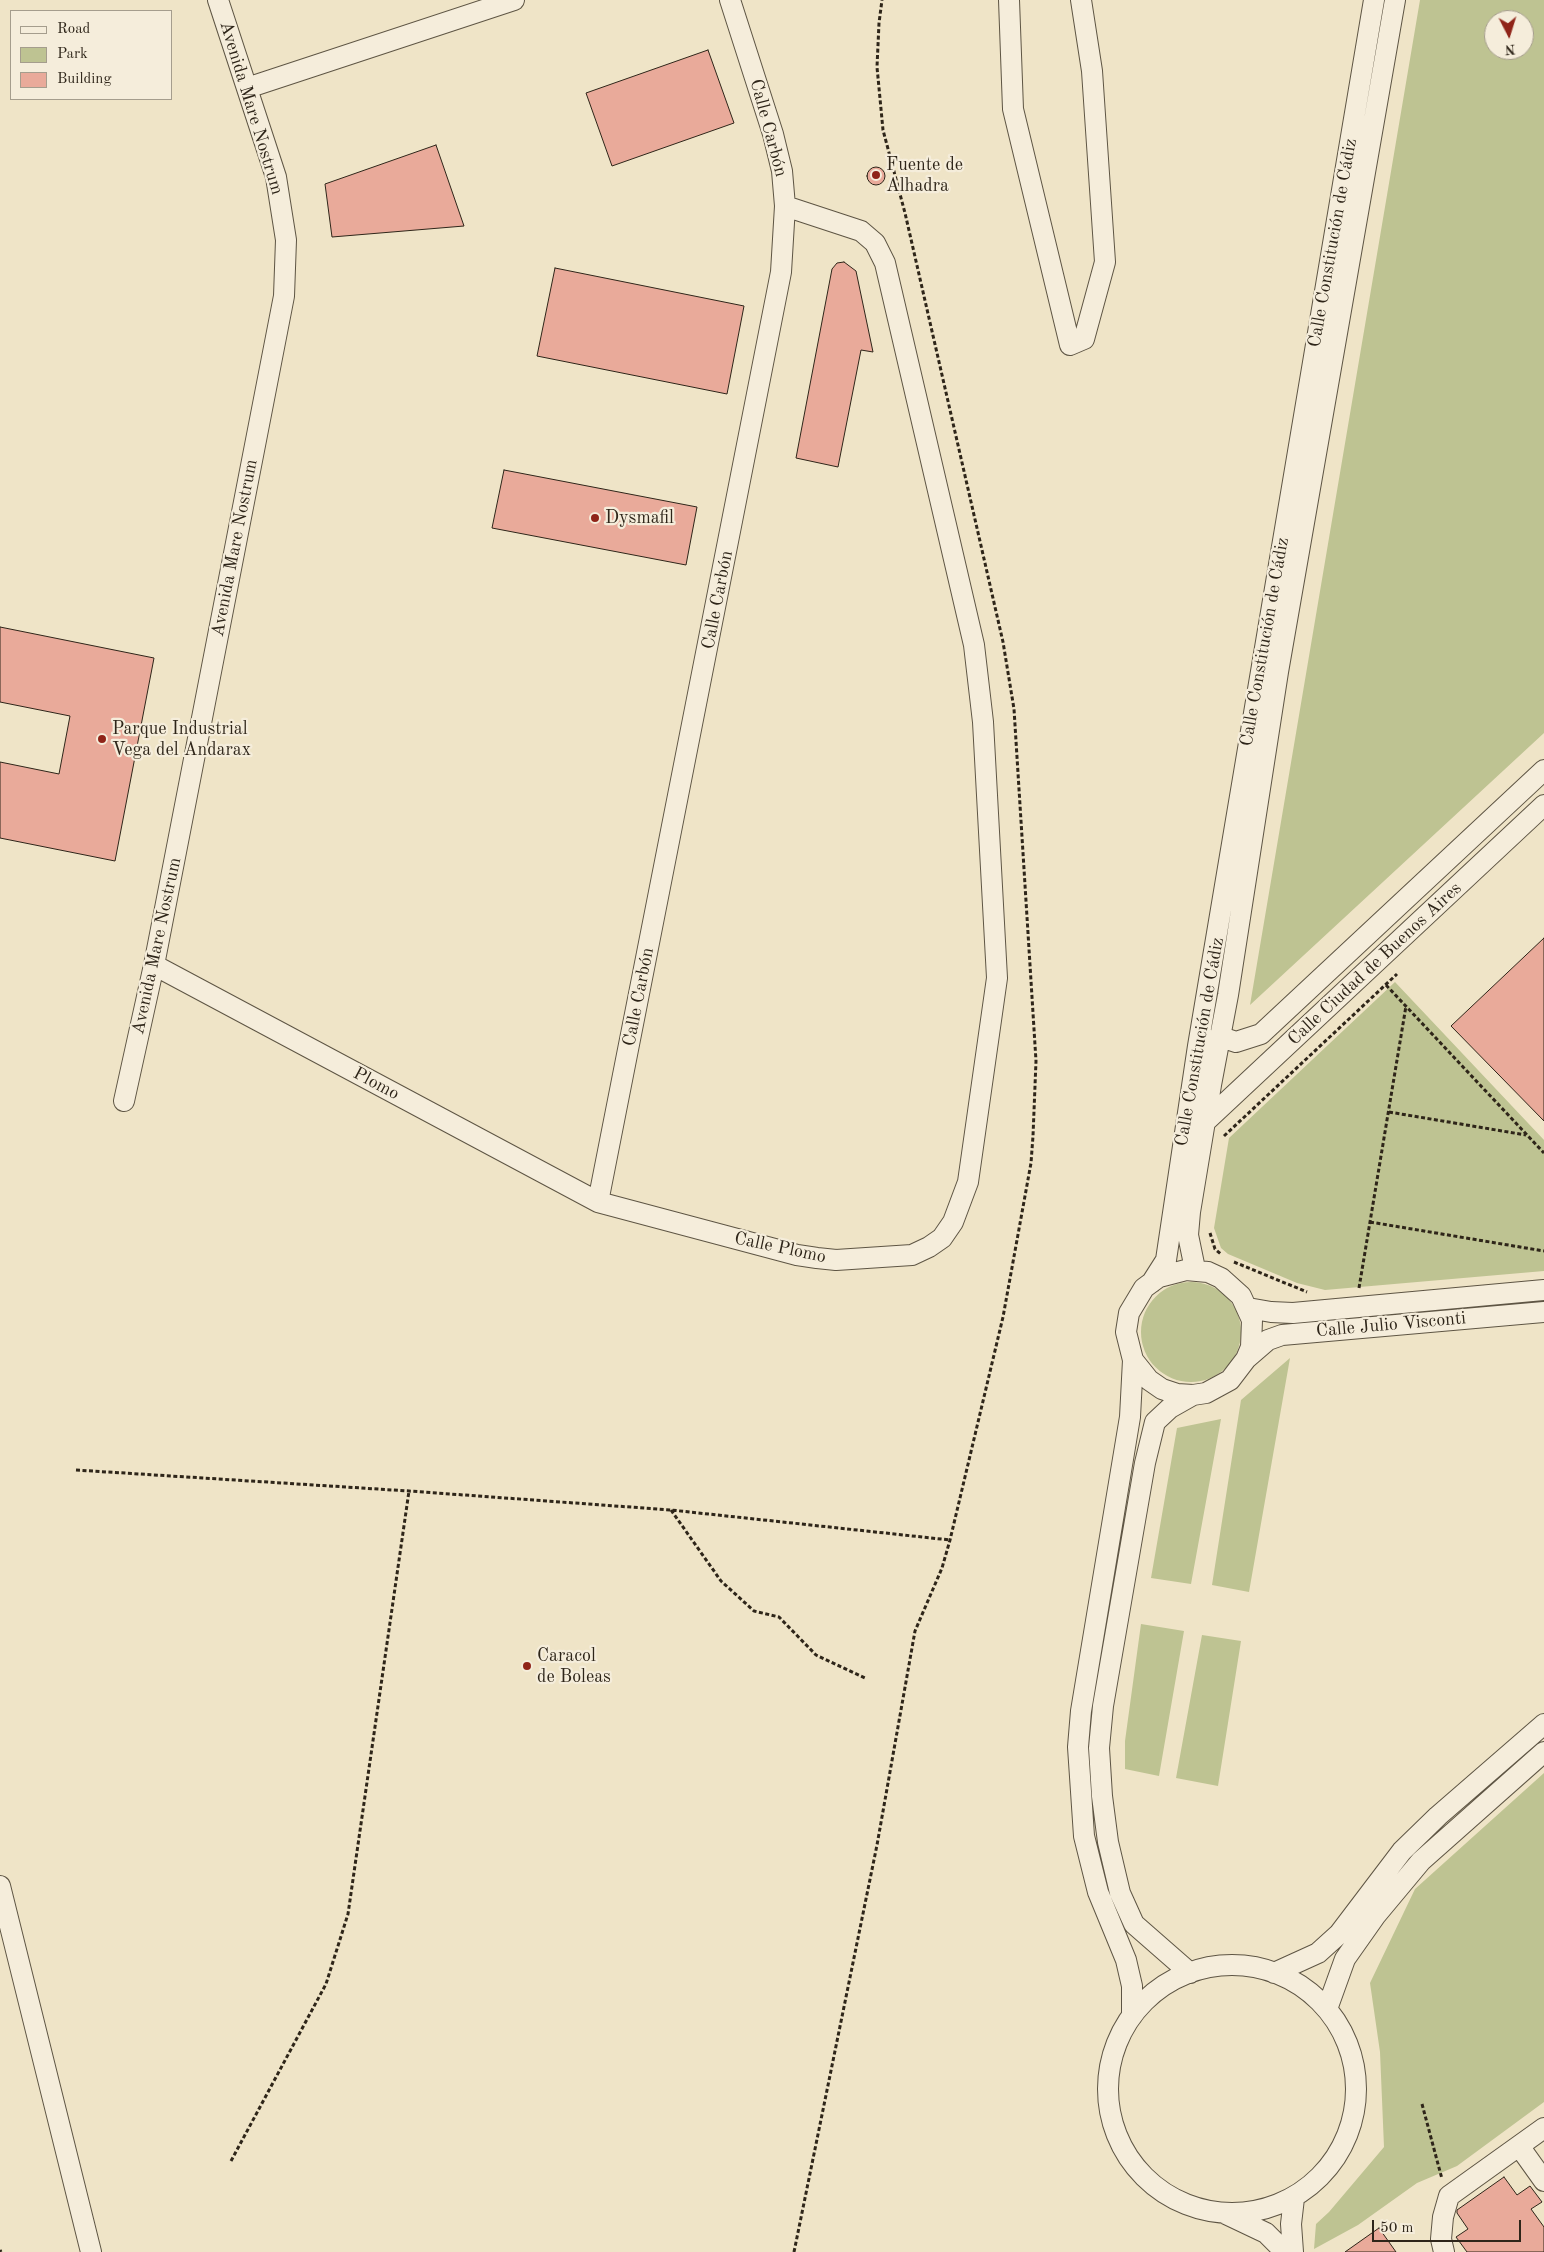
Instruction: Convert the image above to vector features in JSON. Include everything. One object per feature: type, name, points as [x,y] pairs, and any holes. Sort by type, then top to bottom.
[{"type":"street","name":"Avenida Mare Nostrum","points":[[124,1101],[154,965],[284,296],[286,240],[277,186],[218,0]]},
{"type":"street","points":[[247,88],[514,0]]},
{"type":"street","name":"Calle Carbón","points":[[598,1202],[781,272],[785,206],[782,170],[773,134],[730,0]]},
{"type":"street","points":[[1009,0],[1013,109],[1070,345],[1084,339],[1105,262],[1092,71],[1081,0]]},
{"type":"street","name":"Calle Constitución de Cádiz","points":[[1152,1282],[1166,1260],[1198,1046],[1374,0]]},
{"type":"street","name":"Calle Constitución de Cádiz","points":[[1194,1270],[1188,1235],[1205,1122],[1221,1037],[1280,662],[1395,0]]},
{"type":"street","name":"Calle Plomo","points":[[598,1202],[797,1255],[836,1260],[912,1255],[929,1248],[942,1238],[953,1222],[968,1182],[997,964],[983,722],[974,645],[885,263],[875,243],[861,231],[785,206]]},
{"type":"street","name":"Calle Ciudad de Buenos Aires","points":[[1198,1046],[1221,1037],[1236,1042],[1261,1034],[1544,770]]},
{"type":"street","name":"Calle Ciudad de Buenos Aires","points":[[1205,1122],[1544,805]]},
{"type":"street","name":"Plomo","points":[[154,965],[598,1202]]},
{"type":"street","points":[[1132,2016],[1132,1986],[1126,1960],[1098,1892],[1084,1836],[1078,1747],[1081,1711],[1130,1417],[1133,1360],[1126,1332],[1129,1313],[1138,1296],[1152,1282],[1168,1273],[1194,1270],[1221,1278],[1236,1291],[1248,1308],[1252,1334],[1246,1360],[1230,1380],[1206,1393],[1193,1395],[1177,1394],[1162,1389],[1149,1380],[1133,1360]]},
{"type":"street","name":"Calle Julio Visconti","points":[[1248,1308],[1293,1313],[1544,1290]]},
{"type":"street","name":"Calle Julio Visconti","points":[[1246,1360],[1268,1340],[1282,1334],[1544,1312]]},
{"type":"street","points":[[1190,1973],[1134,1924],[1120,1893],[1108,1842],[1102,1796],[1099,1748],[1105,1696],[1145,1462],[1154,1422],[1170,1408],[1193,1395]]},
{"type":"street","points":[[1274,1973],[1318,1953],[1339,1934],[1402,1851],[1438,1816],[1544,1724]]},
{"type":"street","points":[[1327,2009],[1345,1959],[1376,1915],[1421,1861],[1544,1752]]},
{"type":"street","points":[[0,1886],[91,2252]]},
{"type":"street","points":[[1232,1966],[1253,1967],[1274,1973],[1294,1982],[1311,1994],[1327,2009],[1341,2029],[1351,2052],[1356,2076],[1356,2100],[1352,2124],[1342,2147],[1329,2168],[1294,2198],[1241,2213],[1224,2213],[1197,2209],[1175,2200],[1155,2187],[1138,2171],[1124,2151],[1114,2129],[1109,2106],[1108,2082],[1114,2051],[1120,2036],[1132,2016],[1148,1998],[1168,1983],[1190,1973],[1210,1967],[1232,1966]]},
{"type":"street","points":[[1444,2252],[1441,2239],[1442,2217],[1449,2196],[1544,2128]]},
{"type":"street","points":[[1520,2146],[1544,2181]]},
{"type":"street","points":[[1293,2252],[1291,2224],[1294,2198]]},
{"type":"street","points":[[1224,2213],[1266,2233],[1286,2252]]},
{"type":"path","points":[[794,2252],[876,1853],[915,1631],[942,1568],[950,1540],[1003,1317],[1031,1164],[1036,1061],[1014,709],[1001,633],[905,213],[883,130],[877,67],[882,0]]},
{"type":"path","points":[[1222,1137],[1397,974]]},
{"type":"path","points":[[1386,985],[1544,1153]]},
{"type":"path","points":[[1368,1290],[1359,1291],[1406,1006]]},
{"type":"path","points":[[1389,1112],[1527,1135]]},
{"type":"path","points":[[1370,1222],[1544,1251]]},
{"type":"path","points":[[1209,1230],[1215,1248],[1224,1258]]},
{"type":"path","points":[[1233,1261],[1313,1294]]},
{"type":"path","points":[[76,1470],[671,1510],[950,1540]]},
{"type":"path","points":[[231,2161],[326,1984],[348,1914],[409,1491]]},
{"type":"path","points":[[671,1510],[721,1581],[754,1611],[779,1617],[816,1655],[865,1678]]},
{"type":"path","points":[[1422,2104],[1437,2170],[1449,2196]]},
{"type":"green space","points":[[1420,0],[1544,0],[1544,733],[1250,1005]]},
{"type":"green space","points":[[1395,982],[1544,1140],[1544,1271],[1325,1290],[1297,1283],[1228,1254],[1221,1248],[1214,1228],[1229,1138]]},
{"type":"green space","points":[[1191,1282],[1210,1285],[1227,1296],[1238,1313],[1241,1332],[1238,1351],[1227,1368],[1210,1379],[1191,1382],[1172,1379],[1155,1368],[1144,1351],[1141,1332],[1144,1313],[1155,1296],[1172,1285]]},
{"type":"green space","points":[[1290,1358],[1249,1592],[1212,1585],[1241,1400]]},
{"type":"green space","points":[[1221,1419],[1191,1584],[1151,1578],[1177,1428]]},
{"type":"green space","points":[[1141,1624],[1184,1631],[1159,1776],[1125,1769],[1125,1741]]},
{"type":"green space","points":[[1202,1635],[1241,1641],[1218,1786],[1176,1778]]},
{"type":"green space","points":[[1544,1773],[1544,2102],[1457,2166],[1417,2183],[1358,2225],[1314,2249],[1316,2224],[1329,2212],[1384,2147],[1380,2052],[1370,1983],[1415,1889]]},
{"type":"building","points":[[708,50],[734,123],[612,166],[586,93]]},
{"type":"building","points":[[436,145],[464,226],[332,237],[325,184]]},
{"type":"building","name":"Fuente de Alhadra","points":[[872,167],[880,167],[885,172],[883,183],[872,185],[867,180],[867,172]]},
{"type":"building","points":[[844,262],[856,271],[873,352],[861,350],[838,467],[796,458],[832,269],[837,263]]},
{"type":"building","points":[[555,268],[744,306],[727,394],[537,356]]},
{"type":"building","name":"Dysmafil","points":[[504,470],[697,507],[686,565],[492,528]]},
{"type":"building","name":"Parque Industrial Vega del Andarax","points":[[0,627],[154,658],[115,861],[0,838],[0,762],[59,774],[70,716],[0,702]]},
{"type":"building","points":[[1544,938],[1544,1121],[1451,1026]]},
{"type":"building","points":[[1504,2177],[1517,2195],[1530,2186],[1542,2202],[1531,2209],[1544,2227],[1544,2252],[1467,2252],[1456,2237],[1468,2229],[1457,2213],[1457,2210]]},
{"type":"building","points":[[1379,2228],[1396,2252],[1345,2252]]},
{"type":"place","name":"Fuente de Alhadra","points":[[876,175]]},
{"type":"place","name":"Dysmafil","points":[[595,518]]},
{"type":"place","name":"Parque Industrial Vega del Andarax","points":[[102,739]]},
{"type":"place","name":"Caracol de Boleas","points":[[527,1666]]}]
